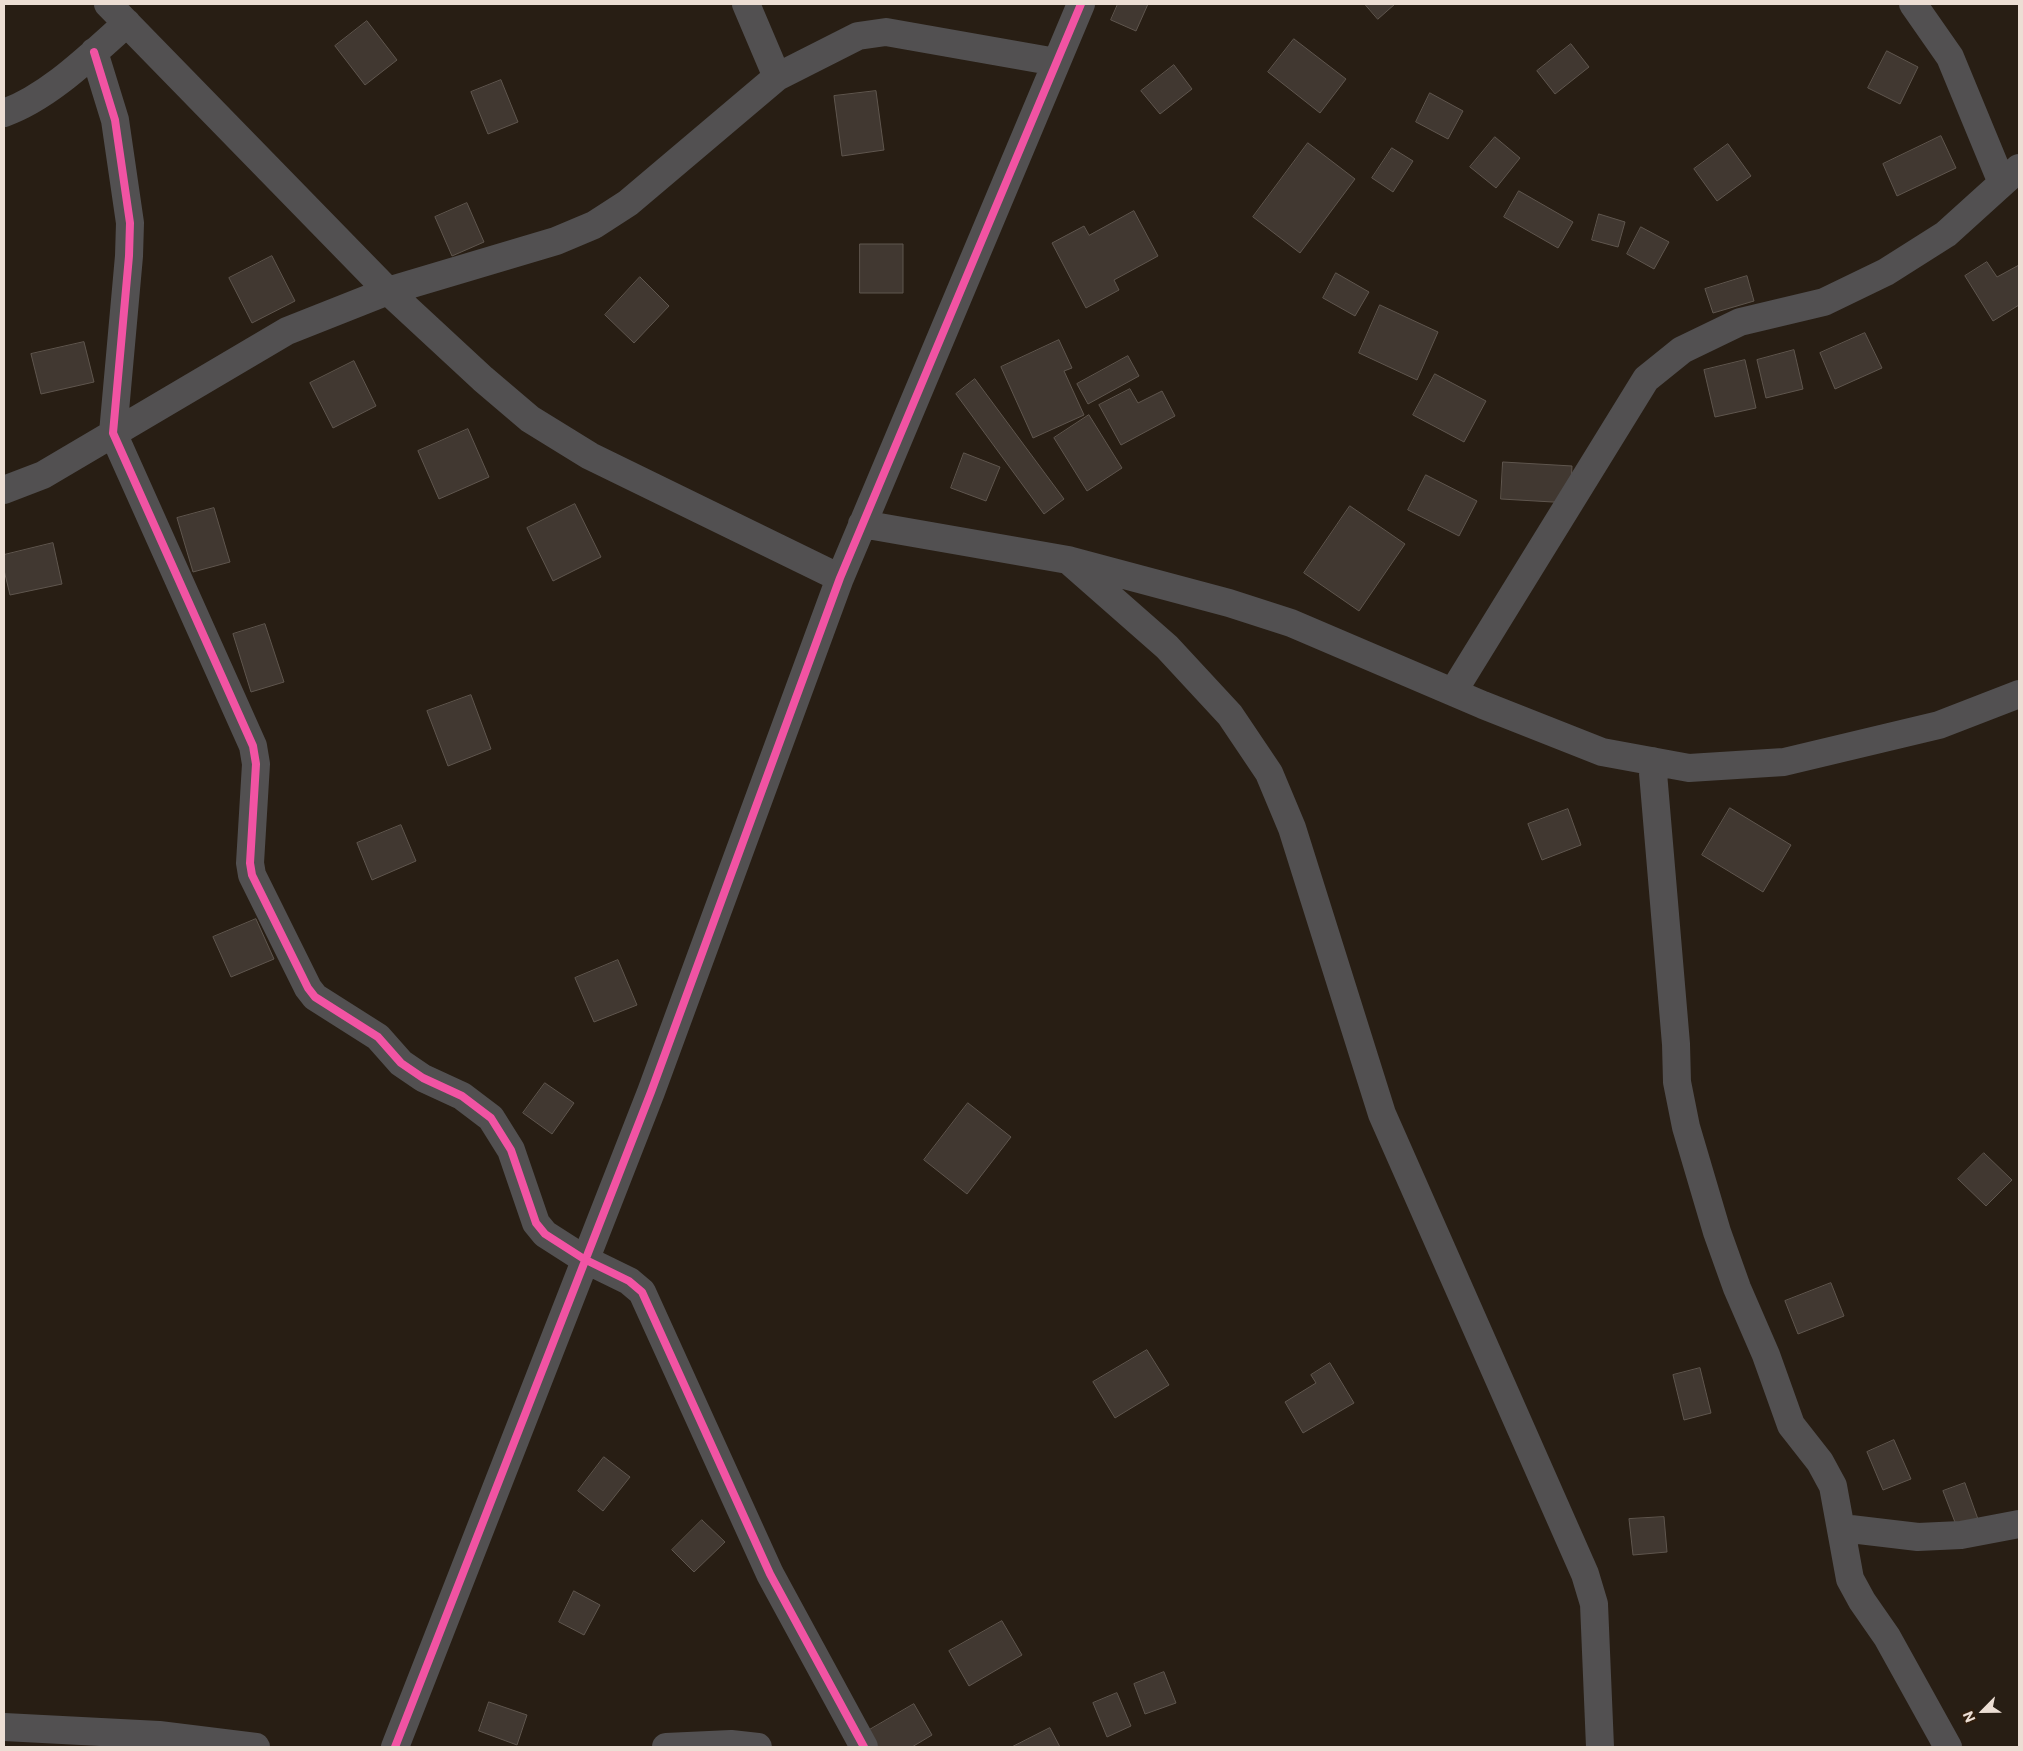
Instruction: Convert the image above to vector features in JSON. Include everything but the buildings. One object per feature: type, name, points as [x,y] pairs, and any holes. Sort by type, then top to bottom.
[{"type":"street","points":[[108,4],[388,291],[483,379],[530,419],[590,456],[840,578]]},
{"type":"street","points":[[746,4],[777,77]]},
{"type":"street","points":[[395,1747],[654,1083],[840,578],[1081,4]]},
{"type":"street","points":[[1453,692],[1646,379],[1682,350],[1740,322],[1824,302],[1886,272],[1946,234],[2011,176],[1950,57],[1913,4]]},
{"type":"street","points":[[4,113],[16,109],[66,77],[127,23]]},
{"type":"street","points":[[4,490],[43,475],[287,331],[388,291],[556,241],[594,225],[628,202],[777,77],[858,36],[886,32],[1056,62]]},
{"type":"street","points":[[94,52],[115,120],[130,223],[129,256],[113,433],[253,746],[256,764],[250,863],[252,875],[308,988],[315,997],[378,1037],[402,1063],[423,1078],[462,1096],[491,1118],[511,1150],[536,1223],[546,1234],[584,1260],[629,1281],[642,1292],[770,1574],[864,1747]]},
{"type":"street","points":[[862,524],[1068,560],[1229,603],[1291,623],[1453,692],[1602,752],[1690,768],[1784,762],[1939,725],[2019,694]]},
{"type":"street","points":[[1068,560],[1167,647],[1230,715],[1268,773],[1292,828],[1382,1114],[1585,1574],[1594,1604],[1600,1747]]},
{"type":"street","points":[[1652,761],[1676,1044],[1677,1082],[1686,1128],[1717,1232],[1737,1288],[1766,1355],[1791,1425],[1820,1462],[1833,1486],[1850,1579],[1887,1637],[1948,1747]]},
{"type":"street","points":[[1842,1528],[1918,1537],[1961,1534],[2019,1524]]},
{"type":"street","points":[[4,1727],[159,1735],[256,1747]]},
{"type":"street","points":[[666,1747],[731,1744],[758,1747]]},
{"type":"cycle path","points":[[395,1747],[651,1092],[840,578],[1081,4]]},
{"type":"cycle path","points":[[94,52],[115,120],[130,223],[129,256],[113,433],[253,746],[256,764],[250,863],[252,875],[308,988],[315,997],[378,1037],[401,1063],[423,1078],[462,1096],[491,1118],[511,1150],[536,1223],[545,1234],[584,1259],[629,1281],[642,1292],[770,1574],[864,1747]]}]
